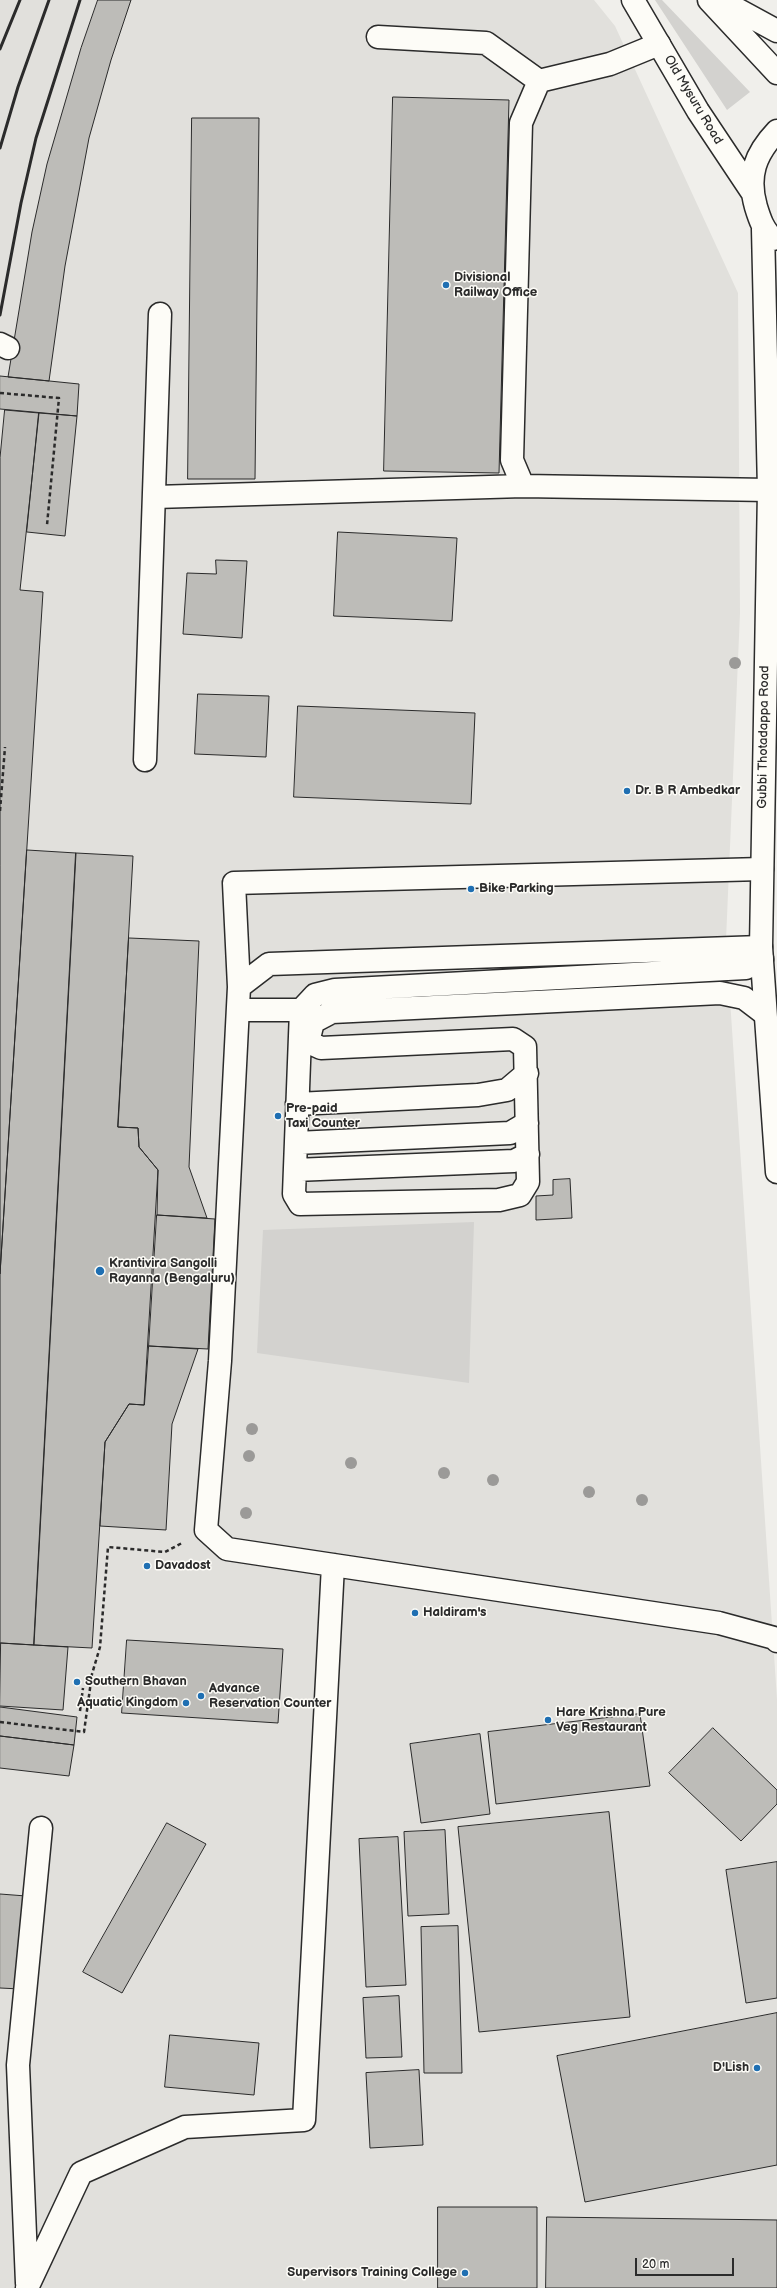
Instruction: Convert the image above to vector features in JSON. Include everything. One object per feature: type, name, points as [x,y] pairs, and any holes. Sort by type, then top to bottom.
[{"type":"main road","points":[[709,0],[777,74]]},
{"type":"main road","points":[[720,0],[777,31]]},
{"type":"main road","name":"Old Mysuru Road","points":[[635,3],[698,111],[752,192]]},
{"type":"main road","points":[[378,37],[486,42],[539,81],[610,64],[659,44]]},
{"type":"main road","points":[[523,486],[512,460],[521,123],[539,81]]},
{"type":"main road","points":[[752,192],[753,169],[762,148],[777,131]]},
{"type":"main road","name":"Gubbi Thotadappa Road","points":[[752,192],[770,236],[769,490],[761,953],[777,1172]]},
{"type":"main road","points":[[145,760],[156,497],[160,314]]},
{"type":"main road","points":[[156,497],[523,486],[769,490]]},
{"type":"main road","points":[[762,869],[234,883],[239,987],[220,1361],[206,1530],[227,1549],[719,1623],[774,1638],[777,1641]]},
{"type":"main road","points":[[239,987],[269,964],[761,953]]},
{"type":"main road","points":[[761,953],[746,968],[335,990],[315,995],[301,1010],[294,1194],[300,1204],[499,1200],[520,1195],[528,1182],[527,1073],[525,1047],[513,1039],[322,1048],[308,1042],[313,1022],[332,1012],[720,993],[744,998],[765,1014]]},
{"type":"main road","points":[[238,1010],[301,1010]]},
{"type":"main road","points":[[297,1104],[478,1096],[507,1090],[527,1073]]},
{"type":"main road","points":[[296,1143],[510,1133],[527,1123]]},
{"type":"main road","points":[[295,1170],[514,1161],[528,1154]]},
{"type":"main road","points":[[27,2287],[81,2173],[185,2127],[304,2120],[333,1565]]},
{"type":"main road","points":[[27,2287],[18,2065],[41,1828]]},
{"type":"path","points":[[0,393],[60,398],[47,525]]},
{"type":"path","points":[[0,811],[5,747]]},
{"type":"path","points":[[0,1722],[84,1732],[92,1674],[100,1647],[108,1547],[165,1552],[206,1530]]},
{"type":"path","points":[[80,1711],[83,1688]]},
{"type":"path","points":[[82,1698],[88,1699]]},
{"type":"shaded area","points":[[0,0],[594,0],[615,26],[738,293],[740,613],[726,940],[777,1699],[777,2288],[0,2288]]},
{"type":"shaded area","points":[[655,0],[662,0],[750,92],[727,110]]},
{"type":"shaded area","points":[[474,1222],[469,1383],[257,1353],[263,1230]]},
{"type":"building","points":[[98,0],[131,0],[111,60],[89,138],[65,266],[49,381],[8,377],[32,232],[47,164],[81,48]]},
{"type":"building","name":"Divisional Railway Office","points":[[393,97],[509,100],[499,473],[384,471]]},
{"type":"building","points":[[192,118],[259,118],[255,479],[188,479]]},
{"type":"building","points":[[0,376],[79,384],[77,416],[0,409]]},
{"type":"building","points":[[5,410],[39,413],[20,590],[43,592],[0,1274],[0,458]]},
{"type":"building","points":[[39,413],[77,416],[65,536],[27,532]]},
{"type":"building","points":[[338,532],[457,538],[452,621],[334,616]]},
{"type":"building","points":[[216,560],[247,561],[242,638],[183,634],[187,573],[216,574]]},
{"type":"building","points":[[198,694],[269,696],[266,757],[195,754]]},
{"type":"building","points":[[298,706],[475,713],[471,804],[294,797]]},
{"type":"building","points":[[27,850],[76,853],[34,1645],[0,1643],[0,1274]]},
{"type":"building","points":[[76,853],[133,856],[118,1127],[138,1128],[139,1147],[158,1170],[144,1405],[129,1404],[105,1442],[92,1648],[34,1645]]},
{"type":"building","points":[[129,938],[199,941],[189,1167],[207,1218],[157,1215],[158,1170],[139,1147],[138,1128],[118,1127]]},
{"type":"building","points":[[570,1179],[572,1218],[536,1220],[536,1196],[553,1195],[553,1180]]},
{"type":"building","points":[[157,1215],[215,1219],[208,1349],[149,1346]]},
{"type":"building","points":[[149,1346],[198,1349],[172,1424],[166,1530],[100,1526],[105,1442],[129,1404],[144,1405]]},
{"type":"building","name":"Advance Reservation Counter","points":[[127,1640],[283,1649],[278,1723],[122,1713]]},
{"type":"building","points":[[1,1643],[68,1647],[63,1710],[0,1706]]},
{"type":"building","points":[[0,1707],[77,1717],[74,1745],[0,1736]]},
{"type":"building","points":[[640,1714],[650,1786],[496,1804],[488,1732]]},
{"type":"building","points":[[713,1728],[777,1790],[777,1804],[741,1841],[669,1773]]},
{"type":"building","points":[[480,1734],[490,1814],[421,1823],[410,1744]]},
{"type":"building","points":[[0,1736],[74,1745],[69,1776],[0,1768]]},
{"type":"building","points":[[609,1812],[630,2017],[479,2032],[458,1827]]},
{"type":"building","points":[[167,1823],[206,1844],[122,1993],[83,1972]]},
{"type":"building","points":[[445,1830],[449,1914],[408,1916],[404,1832]]},
{"type":"building","points":[[398,1837],[406,1985],[366,1987],[359,1839]]},
{"type":"building","points":[[777,1862],[777,1998],[746,2003],[726,1870]]},
{"type":"building","points":[[0,1894],[26,1896],[20,1989],[0,1988]]},
{"type":"building","points":[[458,1926],[462,2073],[424,2073],[421,1927]]},
{"type":"building","points":[[399,1996],[402,2057],[366,2058],[363,1998]]},
{"type":"building","points":[[777,2013],[777,2165],[585,2202],[557,2056]]},
{"type":"building","points":[[170,2035],[259,2043],[254,2095],[165,2087]]},
{"type":"building","points":[[419,2070],[423,2145],[370,2148],[366,2073]]},
{"type":"building","points":[[438,2207],[537,2207],[537,2288],[438,2288]]},
{"type":"building","points":[[547,2217],[777,2220],[777,2288],[546,2288]]},
{"type":"railway","points":[[0,49],[20,0]]},
{"type":"railway","points":[[0,148],[18,87],[49,0]]},
{"type":"railway","points":[[0,315],[21,203],[36,138],[80,0]]},
{"type":"place","name":"Divisional Railway Office","points":[[446,285]]},
{"type":"place","name":"Dr. B R Ambedkar","points":[[627,791]]},
{"type":"place","name":"Bike Parking","points":[[471,889]]},
{"type":"place","name":"Pre-paid Taxi Counter","points":[[278,1116]]},
{"type":"place","name":"Krantivira Sangolli Rayanna (Bengaluru)","points":[[100,1271]]},
{"type":"place","name":"Davadost","points":[[147,1566]]},
{"type":"place","name":"Haldiram's","points":[[415,1613]]},
{"type":"place","name":"Southern Bhavan","points":[[77,1682]]},
{"type":"place","name":"Advance Reservation Counter","points":[[201,1696]]},
{"type":"place","name":"Aquatic Kingdom","points":[[186,1703]]},
{"type":"place","name":"Hare Krishna Pure Veg Restaurant","points":[[548,1720]]},
{"type":"place","name":"D'Lish","points":[[757,2068]]},
{"type":"place","name":"Supervisors Training College","points":[[465,2273]]}]
